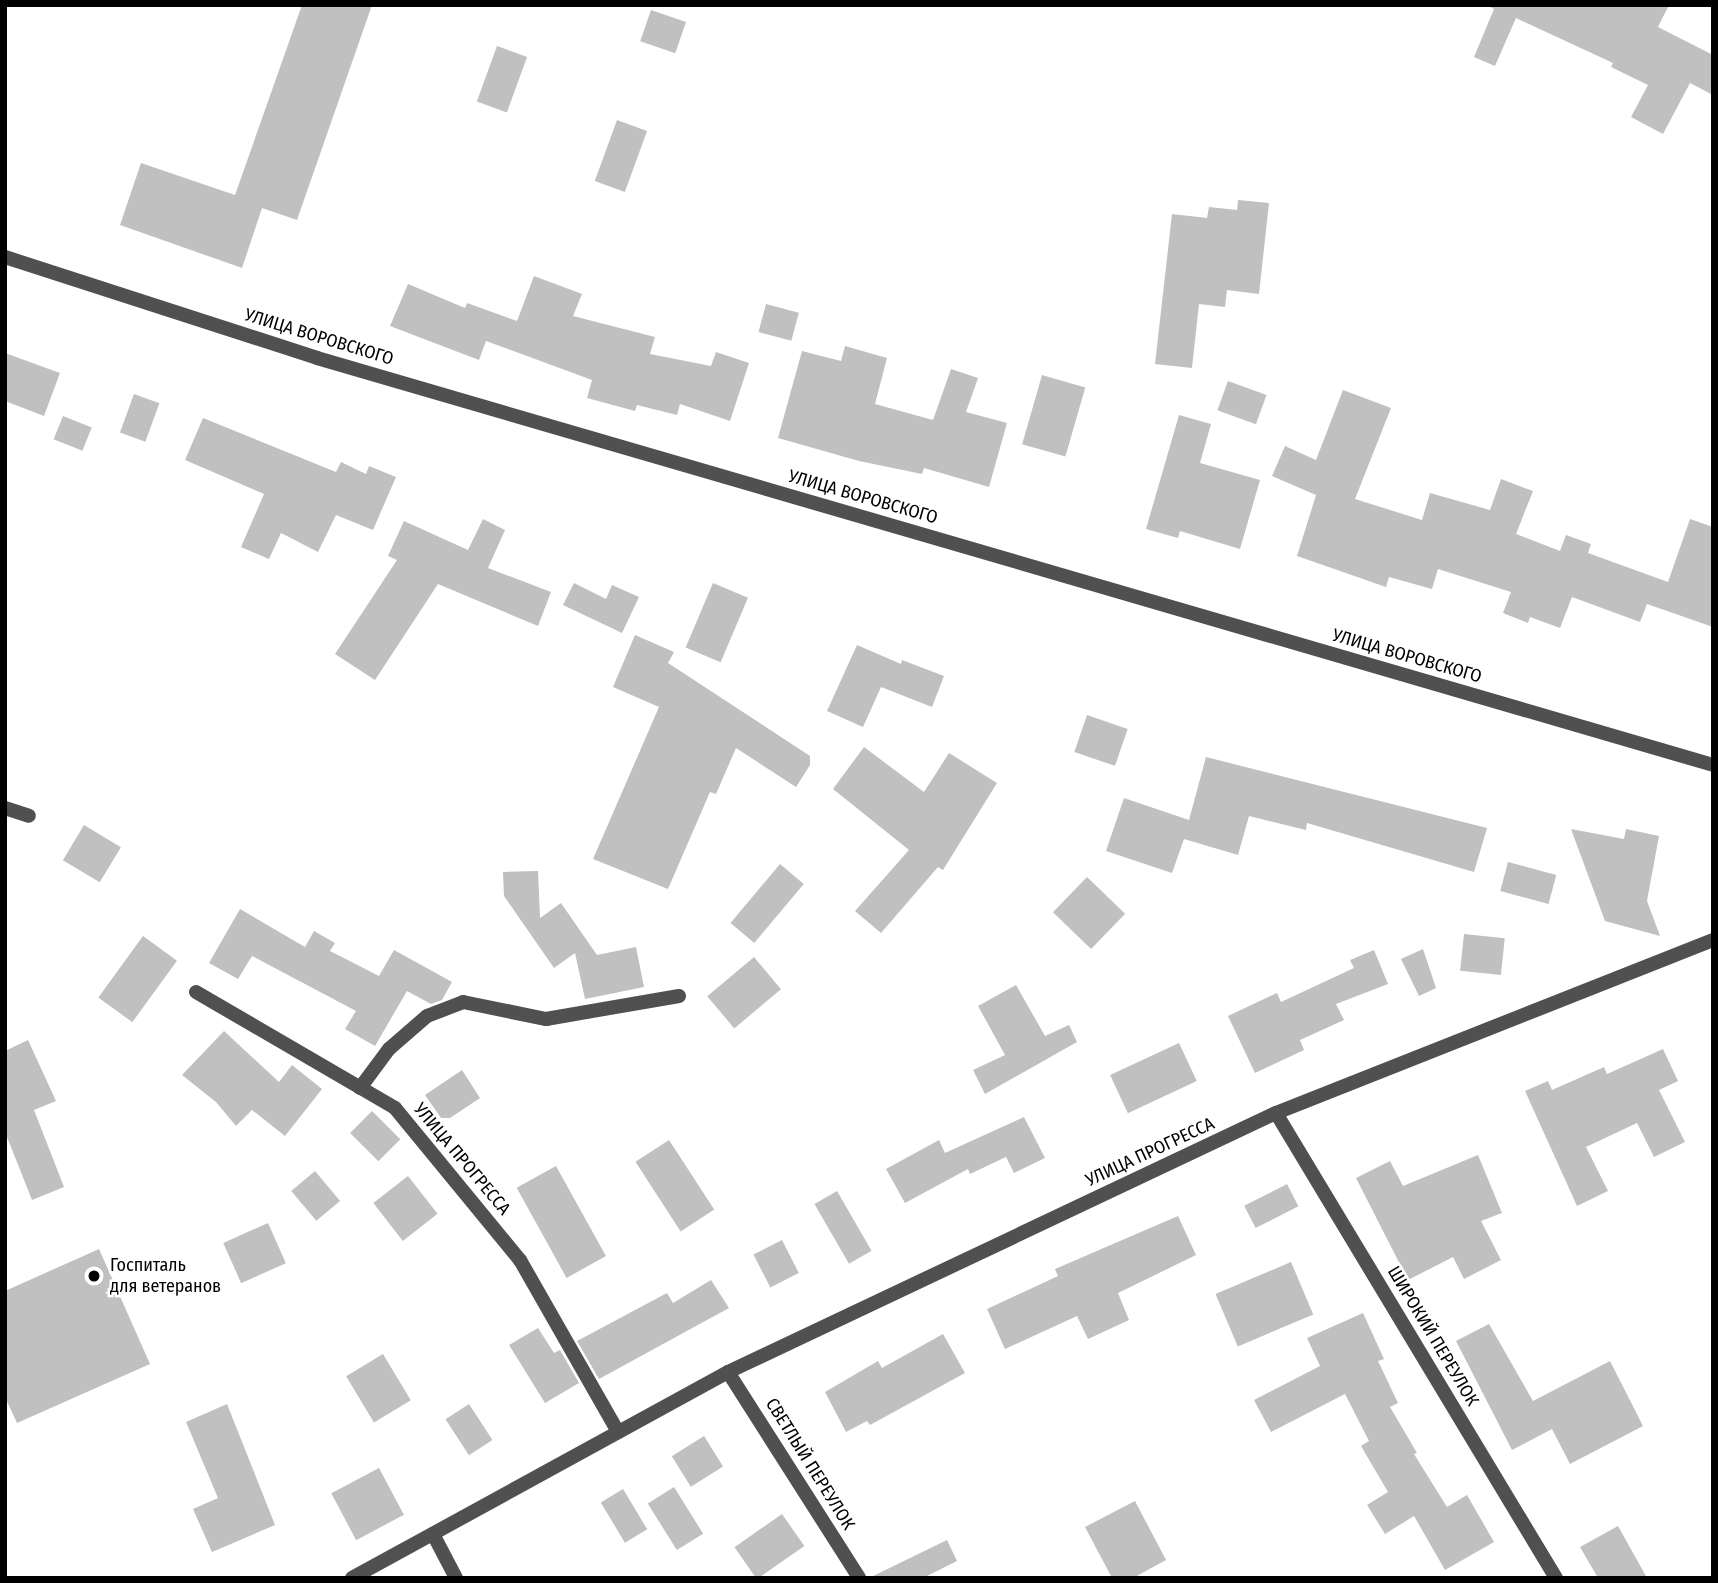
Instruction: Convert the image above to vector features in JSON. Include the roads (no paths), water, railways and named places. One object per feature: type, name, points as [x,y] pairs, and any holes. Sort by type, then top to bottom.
[{"type":"street","name":"УЛИЦА ВОРОВСКОГО","points":[[5,257],[317,358],[1713,765]]},
{"type":"street","points":[[5,808],[29,816]]},
{"type":"street","name":"УЛИЦА ПРОГРЕССА","points":[[352,1578],[728,1372],[1276,1113],[1713,940]]},
{"type":"street","name":"УЛИЦА ПРОГРЕССА","points":[[195,992],[395,1108],[520,1260],[618,1432]]},
{"type":"street","points":[[360,1088],[390,1049],[427,1016],[463,1002],[546,1019],[679,996]]},
{"type":"street","name":"ШИРОКИЙ ПЕРЕУЛОК","points":[[1276,1113],[1556,1578]]},
{"type":"street","name":"СВЕТЛЫЙ ПЕРЕУЛОК","points":[[728,1372],[859,1578]]},
{"type":"street","points":[[433,1534],[456,1578]]},
{"type":"place","name":"Госпиталь для ветеранов","points":[[94,1276]]}]
